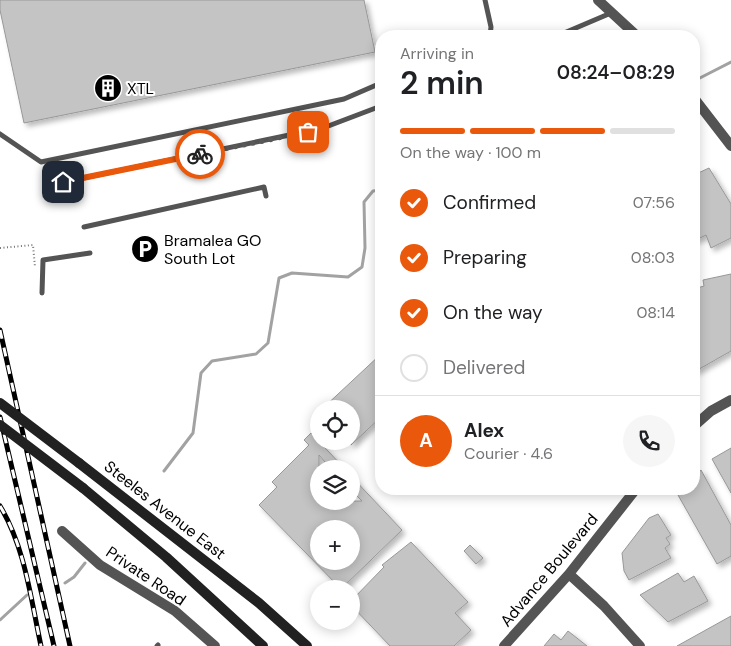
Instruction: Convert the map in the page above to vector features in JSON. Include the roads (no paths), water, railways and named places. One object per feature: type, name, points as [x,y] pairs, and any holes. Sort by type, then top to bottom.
[{"type":"main road","name":"Steeles Avenue East","points":[[0,402],[245,591],[307,646]]},
{"type":"main road","name":"Steeles Avenue East","points":[[0,425],[83,488],[166,557],[262,646]]},
{"type":"street","points":[[599,0],[630,30]]},
{"type":"street","points":[[700,105],[731,146]]},
{"type":"street","points":[[700,421],[711,411],[731,400]]},
{"type":"street","name":"Advance Boulevard","points":[[504,646],[569,574],[631,495]]},
{"type":"street","name":"Private Road","points":[[62,531],[100,565],[175,611],[215,646]]},
{"type":"street","points":[[569,574],[604,606],[640,646]]},
{"type":"lane","points":[[485,0],[489,30]]},
{"type":"lane","points":[[571,30],[612,13]]},
{"type":"lane","points":[[0,134],[41,162],[344,99],[375,86]]},
{"type":"lane","points":[[44,186],[323,128],[375,108]]},
{"type":"lane","points":[[84,227],[264,187],[266,196]]},
{"type":"lane","points":[[42,293],[43,260],[90,253]]},
{"type":"waterway","points":[[700,78],[731,62]]},
{"type":"waterway","points":[[164,471],[193,433],[201,373],[212,361],[256,354],[268,343],[279,278],[292,273],[348,277],[362,267],[365,248],[364,202],[375,191]]},
{"type":"waterway","points":[[65,583],[74,577],[85,563]]},
{"type":"waterway","points":[[0,620],[27,595]]},
{"type":"railway","points":[[0,330],[70,646]]},
{"type":"railway","points":[[0,417],[54,646]]},
{"type":"railway","points":[[0,506],[9,522],[21,556],[41,646]]},
{"type":"place","name":"XTL","points":[[108,88]]},
{"type":"place","name":"Bramalea GO South Lot","points":[[145,249]]}]
